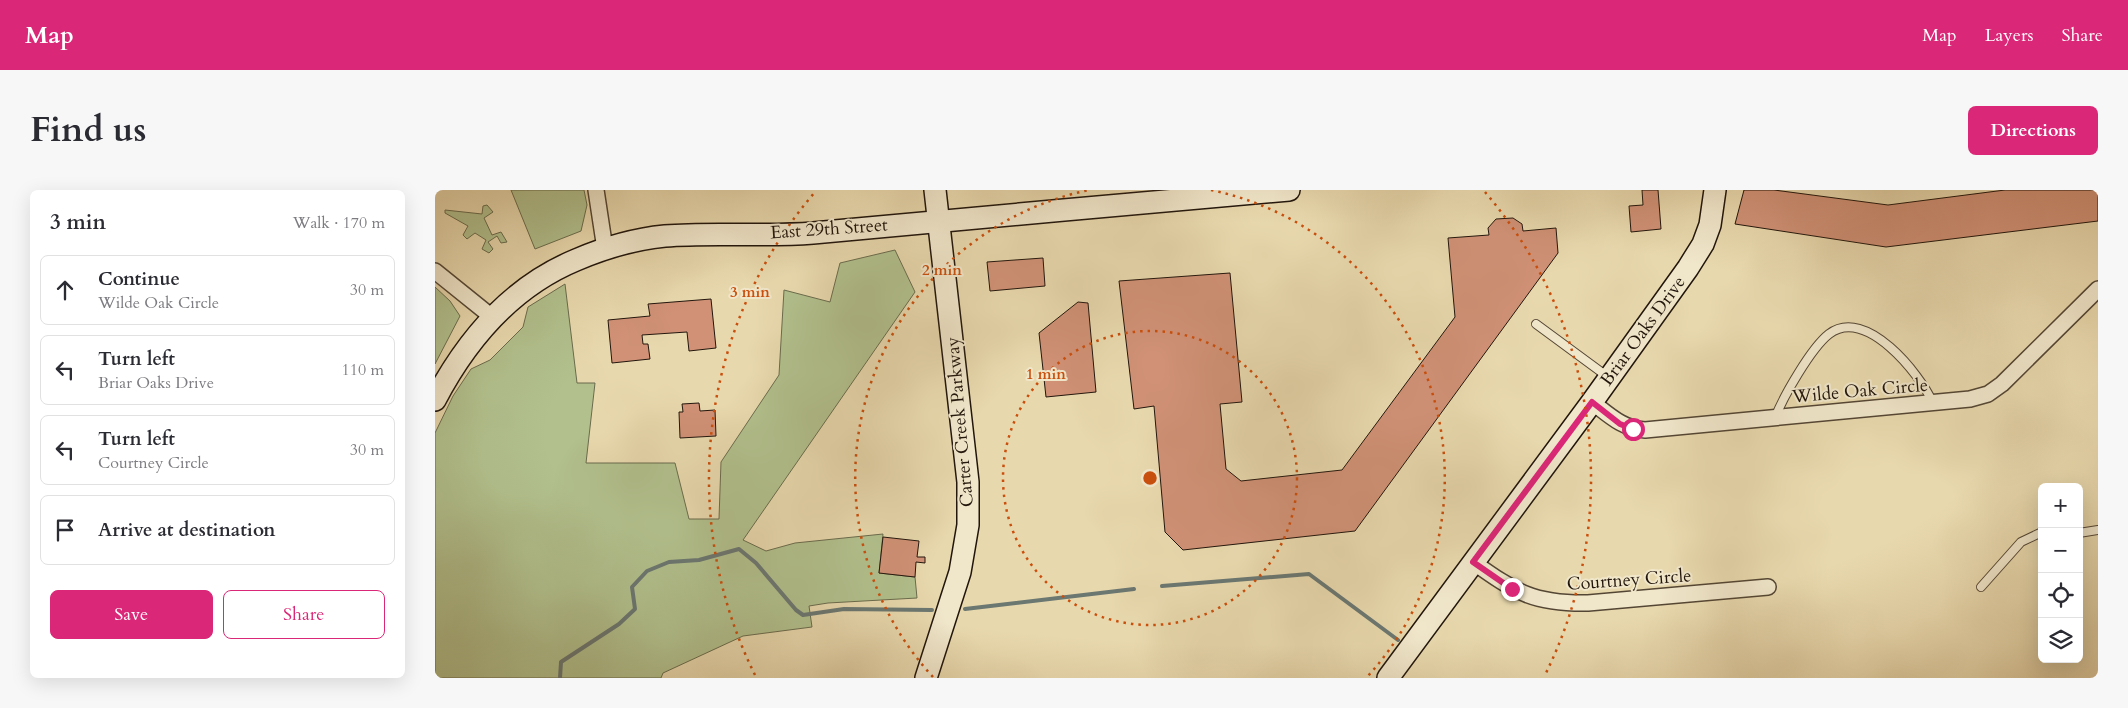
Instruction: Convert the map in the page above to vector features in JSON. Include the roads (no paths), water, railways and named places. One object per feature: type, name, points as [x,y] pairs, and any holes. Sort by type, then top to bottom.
[{"type":"street","points":[[596,190],[605,249]]},
{"type":"street","name":"Carter Creek Parkway","points":[[926,678],[960,572],[968,524],[968,482],[935,190]]},
{"type":"street","name":"East 29th Street","points":[[435,400],[451,370],[469,343],[492,317],[515,296],[542,276],[605,249],[665,236],[811,233],[1178,195],[1289,190]]},
{"type":"street","name":"Briar Oaks Drive","points":[[1388,678],[1592,402],[1703,244],[1710,225],[1715,190]]},
{"type":"street","points":[[435,271],[492,317]]},
{"type":"street","name":"Wilde Oak Circle","points":[[1592,402],[1620,424],[1633,429],[1775,418],[1970,399],[1987,394],[2002,384],[2098,289]]},
{"type":"street","name":"Courtney Circle","points":[[1473,562],[1512,589],[1558,604],[1768,587]]},
{"type":"lane","points":[[1536,324],[1609,378]]},
{"type":"lane","points":[[1775,418],[1782,399],[1818,347],[1829,334],[1845,328],[1859,329],[1876,337],[1892,348],[1925,386],[1933,403]]},
{"type":"lane","points":[[2083,532],[2098,530]]},
{"type":"lane","points":[[1981,587],[2021,542],[2038,534]]},
{"type":"waterway","points":[[560,678],[561,662],[619,624],[635,609],[632,587],[647,571],[669,562],[699,560],[739,549],[756,563],[796,610],[803,615],[844,609],[932,610]]},
{"type":"waterway","points":[[1162,586],[1309,574],[1398,640]]},
{"type":"waterway","points":[[965,609],[1134,589]]}]
